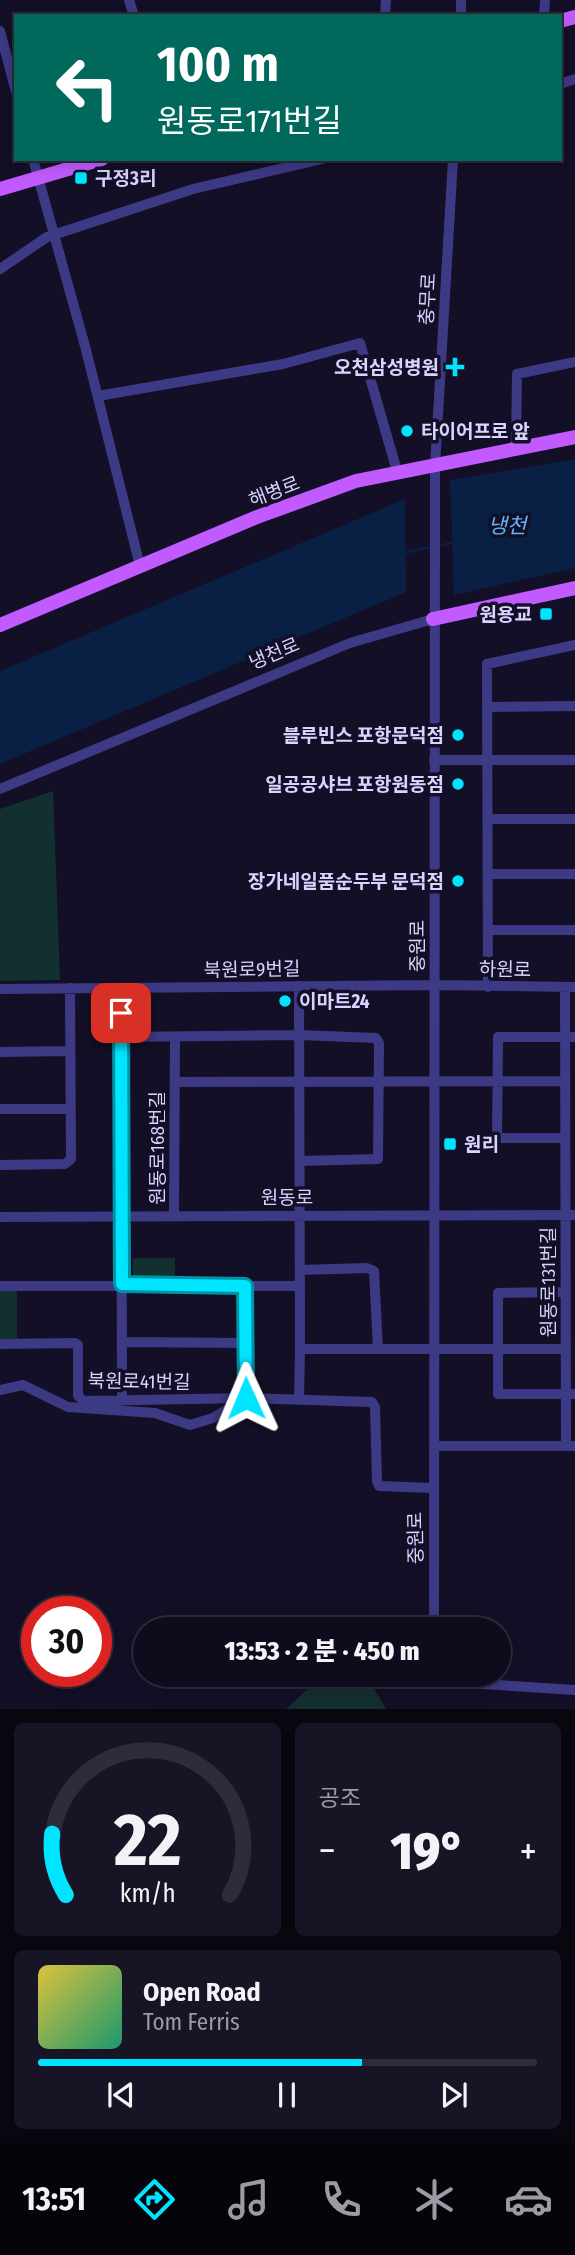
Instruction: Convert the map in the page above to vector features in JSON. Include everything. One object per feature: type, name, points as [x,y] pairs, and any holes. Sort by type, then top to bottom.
[{"type":"main road","points":[[0,189],[95,161]]},
{"type":"main road","name":"해병로","points":[[0,625],[343,485],[397,471],[435,466],[575,437]]},
{"type":"main road","name":"냉천로","points":[[433,619],[575,588]]},
{"type":"street","points":[[0,31],[14,84]]},
{"type":"street","points":[[34,161],[98,396],[140,566]]},
{"type":"street","points":[[0,269],[30,245],[54,234],[193,189],[313,161]]},
{"type":"street","name":"충무로","points":[[433,603],[434,484],[453,161]]},
{"type":"street","points":[[98,396],[283,364],[360,344],[397,471]]},
{"type":"street","points":[[516,449],[517,374],[575,362]]},
{"type":"street","name":"중원로","points":[[433,603],[434,1617]]},
{"type":"street","name":"냉천로","points":[[0,789],[350,643],[433,619]]},
{"type":"street","points":[[488,987],[487,664],[575,645]]},
{"type":"street","points":[[488,707],[575,706]]},
{"type":"street","points":[[434,760],[575,760]]},
{"type":"street","points":[[488,819],[575,819]]},
{"type":"street","points":[[488,874],[575,874]]},
{"type":"street","points":[[488,930],[575,930]]},
{"type":"street","name":"북원로9번길","points":[[0,989],[435,985]]},
{"type":"street","name":"하원로","points":[[435,985],[570,987]]},
{"type":"street","points":[[299,986],[299,1400]]},
{"type":"street","name":"원동로131번길","points":[[570,987],[570,1037],[565,1081],[565,1138],[570,1165],[566,1293],[570,1446]]},
{"type":"street","points":[[0,1165],[65,1164],[71,1159],[70,988]]},
{"type":"street","points":[[121,988],[122,1399]]},
{"type":"street","points":[[121,1037],[299,1035],[376,1038],[379,1043],[378,1159],[300,1161]]},
{"type":"street","name":"원동로168번길","points":[[174,1215],[175,1037]]},
{"type":"street","points":[[565,1138],[497,1138],[498,1037],[570,1037]]},
{"type":"street","points":[[0,1052],[70,1051]]},
{"type":"street","points":[[435,1080],[565,1081]]},
{"type":"street","name":"원동로168번길","points":[[175,1082],[435,1080]]},
{"type":"street","points":[[0,1109],[71,1109]]},
{"type":"street","name":"원동로","points":[[0,1217],[121,1214],[570,1215]]},
{"type":"street","points":[[300,1270],[368,1268],[374,1271],[378,1349]]},
{"type":"street","points":[[0,1286],[300,1286]]},
{"type":"street","points":[[0,1390],[23,1385],[68,1407],[155,1413],[190,1425],[213,1418],[241,1399],[246,1343],[245,1286]]},
{"type":"street","points":[[566,1293],[498,1293],[498,1394],[570,1394]]},
{"type":"street","points":[[123,1342],[246,1343]]},
{"type":"street","name":"북원로41번길","points":[[0,1344],[78,1345],[80,1399],[372,1402],[376,1407],[379,1486],[432,1488]]},
{"type":"street","points":[[300,1349],[498,1349]]},
{"type":"street","name":"원동로131번길","points":[[498,1349],[566,1349]]},
{"type":"street","points":[[435,1446],[570,1446]]},
{"type":"street","points":[[511,1686],[575,1690]]},
{"type":"green space","points":[[53,791],[60,980],[0,981],[0,809]]},
{"type":"green space","points":[[133,1258],[175,1258],[175,1279],[133,1280]]},
{"type":"green space","points":[[0,1291],[17,1291],[17,1339],[0,1339]]},
{"type":"green space","points":[[309,1687],[373,1687],[386,1709],[286,1709]]},
{"type":"water","name":"냉천","points":[[575,459],[575,568],[454,595],[450,480]]},
{"type":"water","points":[[405,499],[406,592],[0,764],[0,671]]},
{"type":"waterway","name":"냉천","points":[[438,546],[455,542]]},
{"type":"waterway","name":"냉천","points":[[404,553],[431,547]]},
{"type":"place","name":"구정3리","points":[[81,178]]},
{"type":"place","name":"오천삼성병원","points":[[455,367]]},
{"type":"place","name":"타이어프로 앞","points":[[407,431]]},
{"type":"place","name":"원용교","points":[[546,614]]},
{"type":"place","name":"블루빈스 포항문덕점","points":[[458,735]]},
{"type":"place","name":"일공공샤브 포항원동점","points":[[458,784]]},
{"type":"place","name":"장가네일품순두부 문덕점","points":[[458,881]]},
{"type":"place","name":"이마트24","points":[[285,1001]]},
{"type":"place","name":"원리","points":[[450,1144]]},
{"type":"route","points":[[121,1013],[122,1284],[245,1286],[246,1398]]}]
